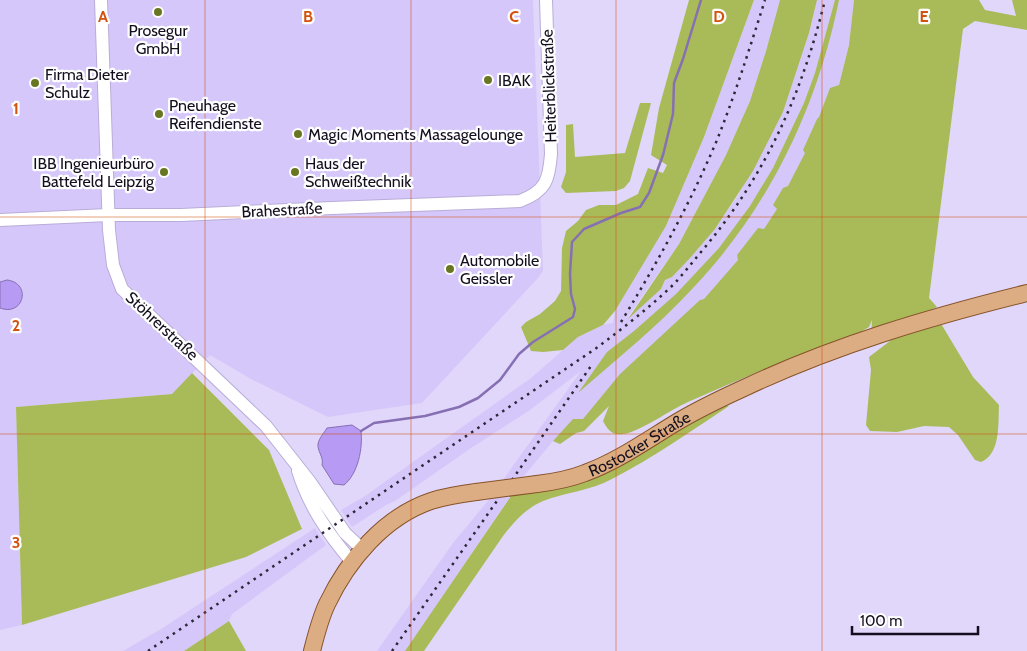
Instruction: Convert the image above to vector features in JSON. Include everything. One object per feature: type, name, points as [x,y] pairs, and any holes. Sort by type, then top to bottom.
[{"type":"main road","name":"Rostocker Straße","points":[[312,651],[327,605],[352,562],[362,549],[379,533],[411,510],[430,501],[453,495],[559,481],[584,474],[605,465],[709,404],[807,361],[871,337],[959,310],[1027,293]]},
{"type":"street","name":"Stöhrerstraße","points":[[101,0],[108,215],[113,265],[122,289],[266,426],[346,532],[362,549]]},
{"type":"street","name":"Heiterblickstraße","points":[[546,0],[550,171]]},
{"type":"street","name":"Brahestraße","points":[[0,220],[108,215],[181,215],[520,201],[534,196],[541,190],[547,181],[550,171]]},
{"type":"street","name":"Stöhrerstraße","points":[[296,466],[304,490],[321,524],[352,562]]},
{"type":"shaded area","points":[[0,0],[533,0],[543,271],[422,403],[328,417],[251,379],[210,355],[172,394],[16,407],[22,625],[0,630]]},
{"type":"shaded area","points":[[754,0],[780,0],[750,101],[726,155],[679,244],[627,318],[661,289],[665,280],[672,277],[691,257],[715,229],[739,194],[783,112],[809,33],[817,0],[854,0],[849,45],[839,85],[766,236],[584,431],[576,433],[560,444],[553,441],[524,476],[405,651],[377,651],[453,543],[487,502],[581,371],[530,410],[395,501],[352,527],[341,510],[365,496],[531,378],[578,337],[603,325],[613,323],[615,311],[666,226],[704,137]]},
{"type":"shaded area","points":[[7,280],[15,282],[20,287],[22,293],[19,304],[15,308],[8,310],[0,308],[0,282]]},
{"type":"shaded area","points":[[352,425],[361,431],[361,445],[356,468],[344,485],[334,484],[322,465],[318,447],[320,438],[327,428]]},
{"type":"shaded area","points":[[315,528],[326,545],[232,614],[229,621],[184,651],[123,651],[161,629]]},
{"type":"green space","points":[[689,0],[754,0],[704,137],[666,226],[615,311],[603,325],[578,337],[563,350],[531,351],[521,327],[555,301],[561,291],[562,248],[566,231],[578,221],[586,210],[599,205],[616,205],[638,194],[648,168],[663,173],[667,165],[651,155],[659,108]]},
{"type":"green space","points":[[780,0],[817,0],[809,33],[783,112],[753,171],[715,229],[672,277],[665,280],[661,289],[628,319],[679,244],[726,155],[750,101]]},
{"type":"green space","points":[[835,0],[839,0],[830,40],[818,79],[803,117],[767,190],[745,224],[720,257],[680,302],[578,393],[607,352],[676,294],[719,248],[750,206],[773,168],[804,103],[815,73]]},
{"type":"green space","points":[[854,0],[979,0],[985,10],[1016,16],[1012,0],[1027,0],[1027,30],[975,21],[963,29],[929,298],[937,307],[871,337],[872,320],[869,327],[859,333],[709,393],[630,432],[616,434],[608,429],[603,421],[609,406],[584,431],[576,433],[560,444],[553,441],[573,419],[583,419],[620,374],[700,300],[704,299],[738,260],[737,255],[758,228],[764,229],[777,209],[773,205],[783,188],[788,186],[805,153],[803,150],[830,88],[839,85],[849,45]]},
{"type":"green space","points":[[640,103],[651,103],[630,181],[624,188],[616,191],[566,193],[561,187],[566,172],[566,125],[573,124],[575,157],[625,153]]},
{"type":"green space","points":[[940,322],[973,377],[999,405],[995,445],[992,452],[981,462],[975,460],[958,435],[949,427],[924,426],[897,432],[870,431],[866,425],[871,370],[869,357],[903,331]]},
{"type":"green space","points":[[192,373],[269,450],[302,529],[246,557],[22,625],[16,407],[172,394]]},
{"type":"green space","points":[[722,404],[729,406],[627,471],[604,483],[543,501],[526,511],[503,536],[424,651],[405,651],[511,496],[561,485]]},
{"type":"green space","points":[[229,621],[246,651],[184,651]]},
{"type":"waterway","points":[[361,431],[374,423],[425,416],[459,407],[478,398],[500,380],[519,354],[533,342],[573,317],[575,309],[571,294],[570,274],[572,242],[584,229],[640,207],[649,193],[663,155],[673,114],[674,83],[701,0]]},
{"type":"railway","points":[[621,322],[672,233],[707,164],[730,106],[765,0]]},
{"type":"railway","points":[[148,651],[595,349],[674,284],[728,218],[747,189],[780,130],[805,67],[825,0]]},
{"type":"railway","points":[[512,480],[591,366]]},
{"type":"railway","points":[[392,651],[499,498]]},
{"type":"place","name":"Prosegur GmbH","points":[[158,12]]},
{"type":"place","name":"IBAK","points":[[488,80]]},
{"type":"place","name":"Firma Dieter Schulz","points":[[35,83]]},
{"type":"place","name":"Pneuhage Reifendienste","points":[[159,114]]},
{"type":"place","name":"Magic Moments Massagelounge","points":[[298,134]]},
{"type":"place","name":"IBB Ingenieurbüro Battefeld Leipzig","points":[[164,172]]},
{"type":"place","name":"Haus der Schweißtechnik","points":[[295,172]]},
{"type":"place","name":"Automobile Geissler","points":[[450,269]]}]
